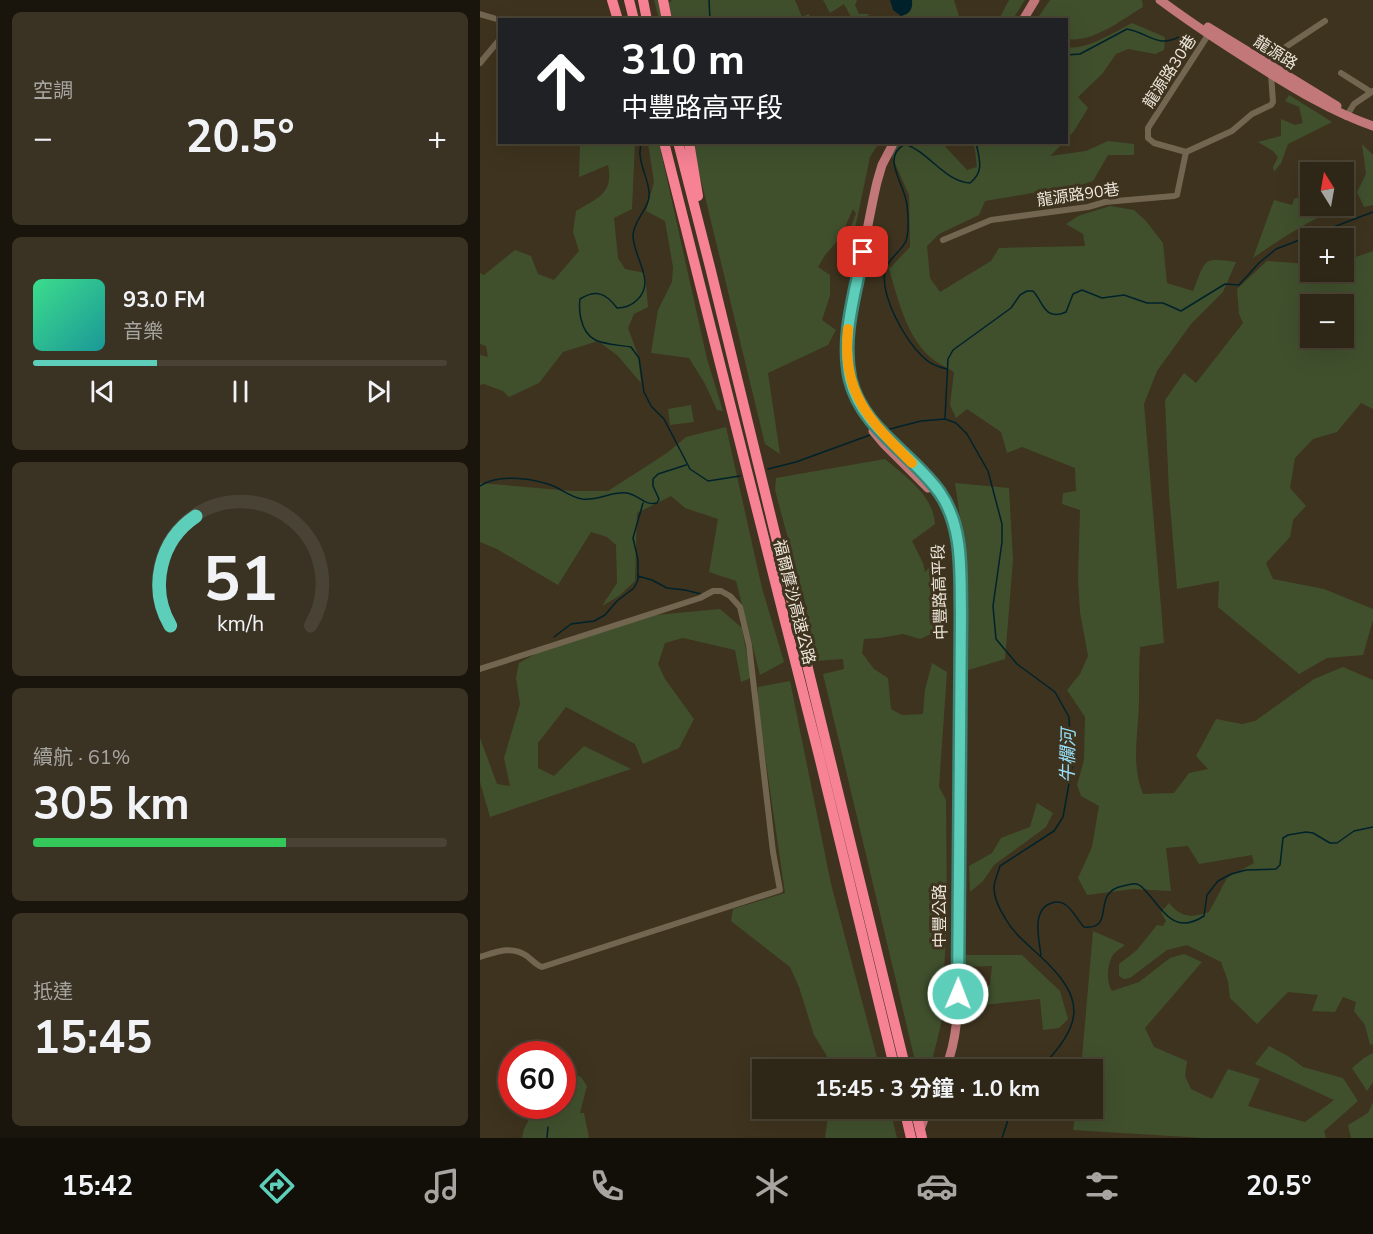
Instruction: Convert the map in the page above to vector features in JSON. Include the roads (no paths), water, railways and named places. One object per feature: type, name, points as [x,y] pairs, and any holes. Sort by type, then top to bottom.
[{"type":"highway","points":[[612,0],[617,18]]},
{"type":"highway","points":[[629,0],[634,18]]},
{"type":"highway","points":[[643,0],[647,18]]},
{"type":"highway","points":[[663,0],[667,18]]},
{"type":"highway","name":"福爾摩沙高速公路","points":[[663,144],[675,184],[892,1033],[902,1059]]},
{"type":"highway","name":"福爾摩沙高速公路","points":[[679,144],[710,267],[892,1033],[894,1059]]},
{"type":"highway","points":[[689,144],[710,267]]},
{"type":"highway","points":[[907,1119],[911,1138]]},
{"type":"highway","points":[[918,1119],[922,1138]]},
{"type":"main road","points":[[1024,18],[1035,0]]},
{"type":"main road","points":[[1031,18],[1041,0]]},
{"type":"main road","points":[[1160,0],[1267,69],[1373,126]]},
{"type":"main road","points":[[1168,0],[1211,32]]},
{"type":"main road","points":[[1348,114],[1373,119]]},
{"type":"main road","name":"中豐路高平段","points":[[885,144],[872,181],[842,338],[841,355],[844,378],[851,400],[933,493],[952,525],[956,560],[956,759]]},
{"type":"main road","name":"中豐路高平段","points":[[864,416],[851,380],[846,345],[850,310],[873,198],[882,165],[893,144]]},
{"type":"main road","name":"中豐公路","points":[[944,1059],[952,1011],[956,759]]},
{"type":"main road","name":"中豐公路","points":[[949,1059],[954,1044],[957,1012],[956,759]]},
{"type":"main road","points":[[911,1138],[918,1119]]},
{"type":"main road","points":[[917,1138],[924,1119]]},
{"type":"street","points":[[480,14],[498,19]]},
{"type":"street","points":[[1186,152],[1232,131],[1252,114],[1271,105],[1273,102],[1267,69],[1278,52],[1325,21]]},
{"type":"street","name":"龍源路30巷","points":[[1186,152],[1154,143],[1148,138],[1148,128],[1211,32]]},
{"type":"street","points":[[480,63],[498,41]]},
{"type":"street","points":[[1341,73],[1372,92],[1354,104],[1348,114]]},
{"type":"street","name":"龍源路90巷","points":[[943,240],[990,220],[1105,202],[1177,195],[1186,152]]},
{"type":"street","points":[[480,669],[700,598],[713,591],[721,591],[730,596],[740,607],[749,645],[773,852],[780,890],[543,967],[521,952],[503,949],[480,957]]},
{"type":"water","points":[[890,0],[912,0],[909,12],[901,16],[893,10]]},
{"type":"waterway","points":[[709,0],[710,18]]},
{"type":"waterway","points":[[1068,55],[1080,54],[1127,29],[1164,41],[1179,37]]},
{"type":"waterway","points":[[641,144],[640,154],[649,197],[633,235],[645,277],[643,293],[632,304],[620,308],[600,294],[586,296],[580,299],[581,319],[584,328],[593,339],[606,344],[631,347],[639,358],[644,392],[651,406],[664,419],[690,469],[708,481],[740,476]]},
{"type":"waterway","points":[[905,144],[894,156],[894,164],[907,205],[908,228],[906,241],[889,262],[885,271],[886,293],[895,317],[916,349],[931,363],[947,369]]},
{"type":"waterway","points":[[905,144],[922,153],[952,177],[970,183],[978,174],[979,169],[976,144]]},
{"type":"waterway","points":[[945,418],[948,359],[953,350],[1011,308],[1020,295],[1027,291],[1033,291],[1045,309],[1053,314],[1066,312],[1073,294],[1082,290],[1102,298],[1124,295],[1147,303],[1163,303],[1181,311],[1225,284],[1239,285],[1259,263],[1276,249],[1373,212]]},
{"type":"waterway","name":"牛欄河","points":[[886,430],[921,421],[945,419],[956,423],[967,434],[988,471],[1002,524],[1002,542],[993,606],[996,639],[1017,664],[1055,692],[1069,717],[1072,767],[1063,817],[1054,831],[1000,866],[994,885],[996,900],[1009,924],[1020,938],[1055,971],[1066,985],[1072,999],[1074,1012],[1071,1025],[1049,1059]]},
{"type":"waterway","points":[[768,469],[796,462],[870,435]]},
{"type":"waterway","points":[[480,486],[495,480],[522,479],[548,484],[582,499],[627,493],[652,504],[657,503],[659,499],[653,486],[653,479],[658,474],[686,465]]},
{"type":"waterway","points":[[554,637],[571,624],[594,621],[605,615],[617,601],[634,588],[638,580],[638,560],[633,538],[643,503]]},
{"type":"waterway","points":[[638,576],[667,588],[701,594]]},
{"type":"waterway","points":[[1041,955],[1038,933],[1039,918],[1045,906],[1052,903],[1059,902],[1066,905],[1084,927],[1094,926],[1102,917],[1108,895],[1113,890],[1135,884],[1143,888],[1168,916],[1180,923],[1187,923],[1204,916],[1207,895],[1218,881],[1246,870],[1276,869],[1280,865],[1283,838],[1288,835],[1313,833],[1330,843],[1337,843],[1354,831],[1373,827]]},
{"type":"waterway","name":"牛欄河","points":[[1002,1138],[1008,1119]]},
{"type":"waterway","points":[[547,1138],[548,1127]]}]
